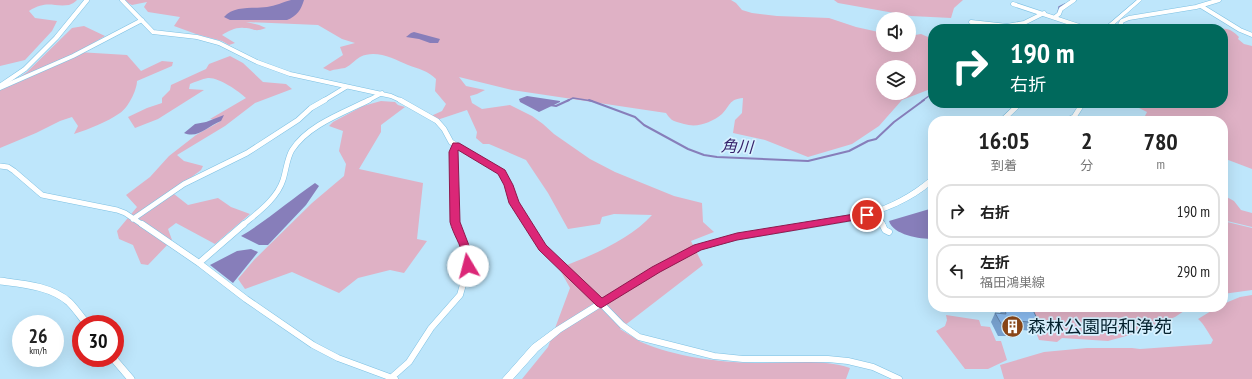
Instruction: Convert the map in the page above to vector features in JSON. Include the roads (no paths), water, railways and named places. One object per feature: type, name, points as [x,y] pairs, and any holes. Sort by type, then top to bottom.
[{"type":"main road","points":[[1113,24],[1140,0]]},
{"type":"main road","points":[[1007,116],[1015,108]]},
{"type":"main road","points":[[507,379],[535,348],[558,330],[656,269],[698,248],[737,237],[876,213],[914,195],[928,184]]},
{"type":"street","points":[[0,87],[25,69],[56,38],[87,0]]},
{"type":"street","points":[[122,0],[155,32],[197,37],[219,42],[269,67],[290,74],[346,87],[382,93],[409,104],[437,121],[444,129],[448,139],[502,172],[514,203],[542,248],[601,303],[628,331],[648,340],[714,356],[743,359],[828,358],[848,360],[874,367],[899,379]]},
{"type":"street","points":[[1055,17],[1059,14],[1061,8],[1074,0]]},
{"type":"street","points":[[1119,24],[1119,20],[1201,6],[1219,0]]},
{"type":"street","points":[[1013,4],[1074,24]]},
{"type":"street","points":[[1201,6],[1240,30],[1252,35]]},
{"type":"street","points":[[1018,24],[1024,23],[1044,13]]},
{"type":"street","points":[[0,87],[73,56],[142,20]]},
{"type":"street","points":[[971,22],[989,24]]},
{"type":"street","points":[[133,219],[184,184],[247,153],[298,120],[311,108],[346,87]]},
{"type":"street","points":[[199,263],[257,213],[277,193],[283,181],[292,151],[304,137],[319,126],[382,93]]},
{"type":"street","points":[[0,166],[8,167],[14,171],[42,195],[118,210],[199,263],[246,299],[313,345],[338,358],[393,378],[409,362],[432,328],[460,295],[464,283],[468,266],[468,256],[457,231],[455,222],[453,166],[456,145]]},
{"type":"street","points":[[876,213],[886,230],[889,232]]},
{"type":"street","points":[[0,281],[25,284],[54,293],[66,300],[79,315]]},
{"type":"street","points":[[121,367],[131,379]]},
{"type":"waterway","name":"角川","points":[[1058,13],[1059,7],[1065,4]]},
{"type":"waterway","name":"角川","points":[[922,101],[928,97]]},
{"type":"waterway","name":"角川","points":[[569,100],[573,98],[591,101]]},
{"type":"waterway","name":"角川","points":[[550,105],[556,106],[569,100]]},
{"type":"waterway","name":"角川","points":[[591,101],[635,117],[644,125],[688,149],[704,155],[717,157],[808,161],[849,151],[868,141],[876,139],[894,122],[924,100]]},
{"type":"place","name":"森林公園昭和浄苑","points":[[1012,326]]}]
